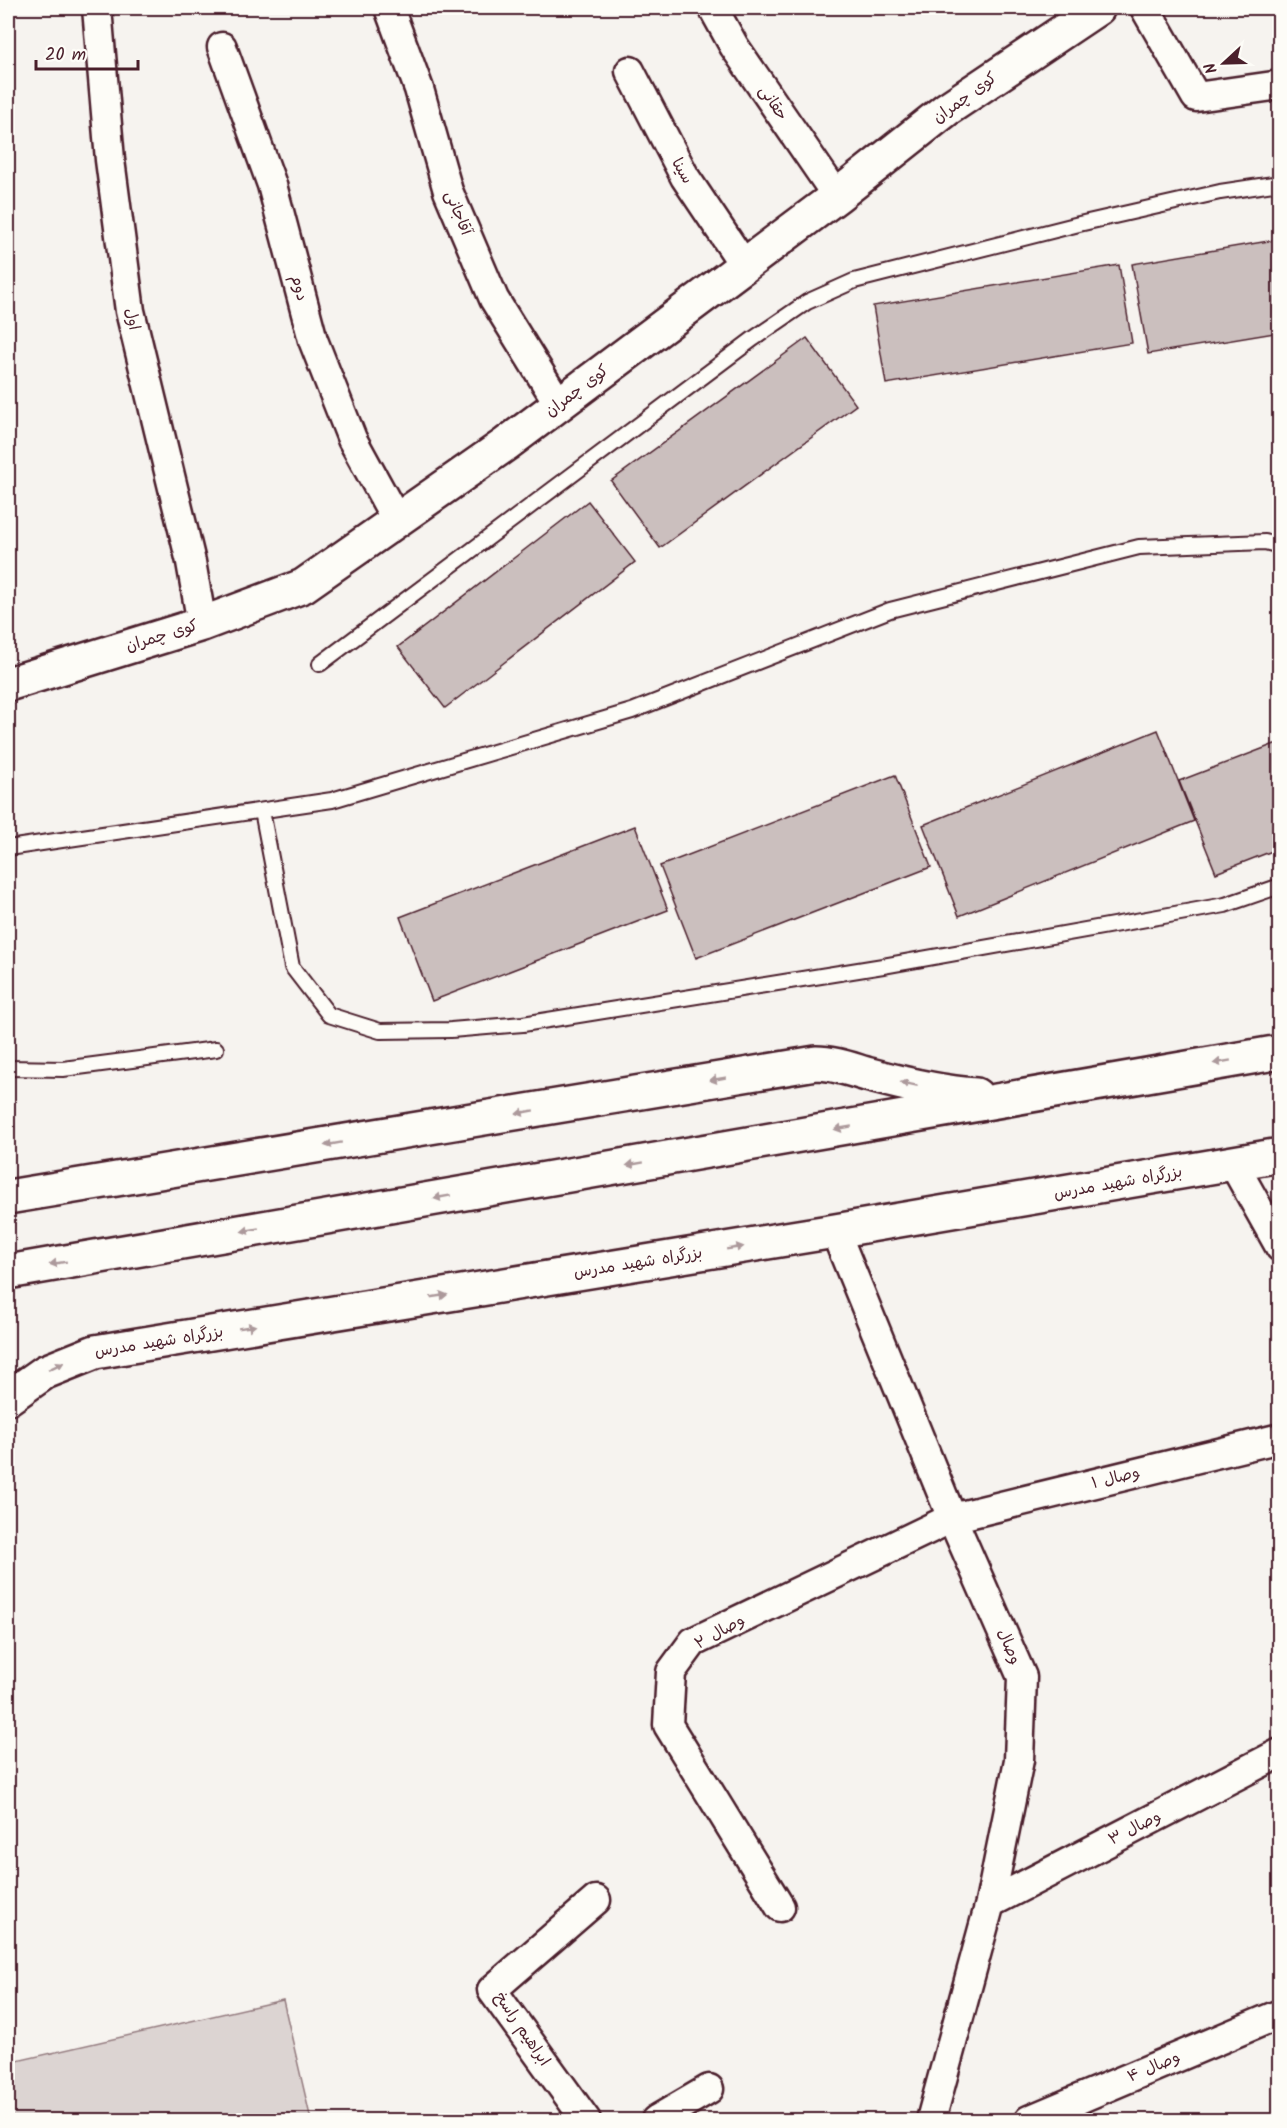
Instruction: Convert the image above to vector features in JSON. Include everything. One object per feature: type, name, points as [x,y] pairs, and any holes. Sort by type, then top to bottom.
[{"type":"main road","name":"کوی چمران","points":[[8,684],[202,624],[303,586],[398,521],[559,404],[837,196],[947,109],[1098,8]]},
{"type":"main road","points":[[8,1272],[1280,1052]]},
{"type":"main road","points":[[8,1197],[816,1063],[841,1065],[878,1077],[954,1093],[1050,1092]]},
{"type":"main road","name":"بزرگراه شهید مدرس","points":[[8,1398],[45,1372],[95,1352],[835,1232],[1280,1155]]},
{"type":"street","name":"اول","points":[[97,8],[110,160],[130,311],[191,562],[202,624]]},
{"type":"street","name":"آقاجانی","points":[[389,8],[419,89],[448,191],[489,288],[559,404]]},
{"type":"street","name":"حقانی","points":[[713,8],[734,46],[837,196]]},
{"type":"street","points":[[1145,8],[1196,98],[1280,85]]},
{"type":"street","name":"دوم","points":[[222,47],[272,185],[312,340],[352,439],[398,521]]},
{"type":"street","name":"سینا","points":[[630,71],[684,177],[744,264]]},
{"type":"street","points":[[1233,1163],[1280,1246]]},
{"type":"street","name":"وصال","points":[[835,1232],[952,1518],[1022,1677],[1019,1760],[990,1903],[931,2121]]},
{"type":"street","name":"وصال ۱","points":[[952,1518],[1280,1437]]},
{"type":"street","name":"وصال ۲","points":[[780,1906],[668,1725],[671,1672],[693,1642],[952,1518]]},
{"type":"street","name":"وصال ۳","points":[[990,1903],[1280,1753]]},
{"type":"street","name":"ابراهیم راسخ","points":[[586,2121],[492,1990],[596,1899]]},
{"type":"street","name":"وصال ۴","points":[[1029,2121],[1280,2014]]},
{"type":"street","points":[[656,2121],[709,2089]]},
{"type":"lane","points":[[320,664],[734,353],[807,302],[854,281],[948,256],[1220,192],[1280,183]]},
{"type":"lane","points":[[8,849],[333,800],[363,792],[632,711],[890,610],[1139,547],[1265,542],[1280,546]]},
{"type":"lane","points":[[262,811],[292,968],[329,1015],[380,1031],[472,1028],[570,1017],[883,966],[1225,905],[1280,886]]},
{"type":"lane","points":[[8,1068],[63,1070],[216,1050]]},
{"type":"shaded area","points":[[283,2000],[311,2120],[8,2120],[8,2063]]},
{"type":"building","points":[[1280,239],[1280,332],[1148,354],[1132,264]]},
{"type":"building","points":[[1119,265],[1132,343],[886,384],[873,306]]},
{"type":"building","points":[[807,338],[856,405],[660,548],[611,481]]},
{"type":"building","points":[[588,501],[635,562],[445,708],[398,647]]},
{"type":"building","points":[[1158,730],[1194,821],[959,916],[923,825]]},
{"type":"building","points":[[1280,742],[1280,848],[1216,873],[1179,781]]},
{"type":"building","points":[[895,775],[931,867],[696,958],[660,866]]},
{"type":"building","points":[[635,826],[668,910],[432,1001],[400,917]]}]
